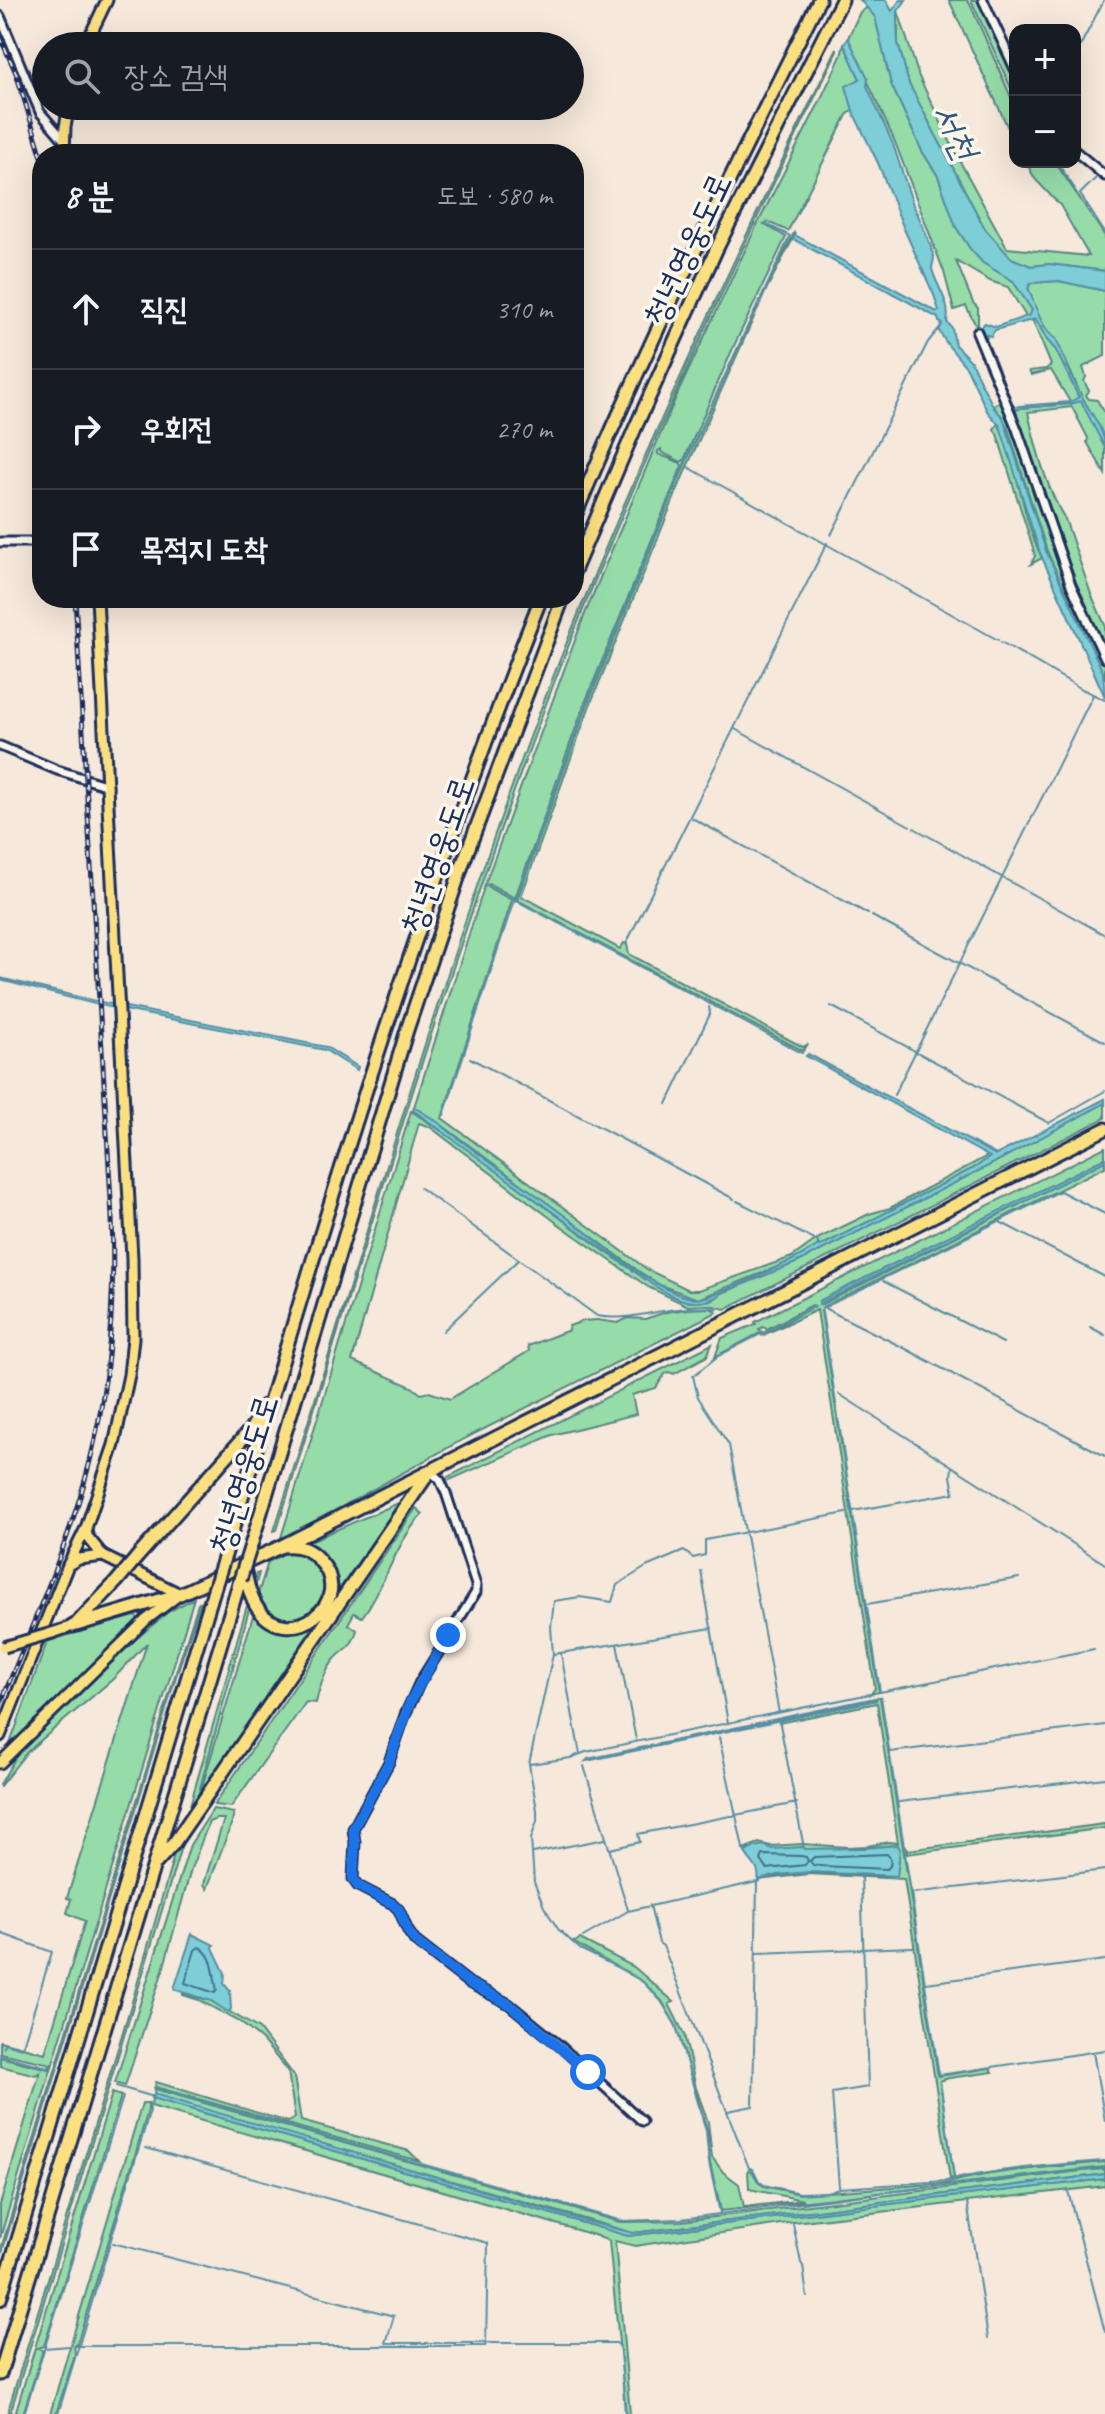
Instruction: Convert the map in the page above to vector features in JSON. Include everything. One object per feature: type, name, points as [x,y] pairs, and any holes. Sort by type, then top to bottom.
[{"type":"highway","name":"청년영웅도로","points":[[584,548],[717,248],[842,0]]},
{"type":"highway","name":"청년영웅도로","points":[[584,495],[693,252],[818,2]]},
{"type":"highway","name":"청년영웅도로","points":[[0,2299],[273,1392],[388,1024],[443,856],[537,608]]},
{"type":"highway","name":"청년영웅도로","points":[[0,2374],[407,1030],[494,777],[559,608]]},
{"type":"highway","points":[[73,1626],[180,1594],[282,1546],[1105,1129]]},
{"type":"highway","points":[[73,1626],[117,1581],[252,1428],[273,1392]]},
{"type":"highway","points":[[153,1866],[174,1843],[430,1471]]},
{"type":"highway","points":[[244,1575],[258,1609],[276,1623],[297,1625],[318,1616],[330,1593],[325,1567],[314,1554],[303,1548],[282,1546]]},
{"type":"main road","points":[[92,32],[107,0]]},
{"type":"main road","points":[[64,144],[66,120]]},
{"type":"main road","points":[[0,1736],[105,1476],[129,1375],[133,1338],[133,1270],[98,608]]},
{"type":"main road","points":[[0,1763],[146,1620],[180,1594],[103,1556],[87,1536],[86,1528]]},
{"type":"main road","points":[[68,1565],[79,1559],[103,1556]]},
{"type":"main road","points":[[2,1648],[73,1626]]},
{"type":"street","points":[[983,0],[1009,56]]},
{"type":"street","points":[[0,16],[32,93]]},
{"type":"street","points":[[47,120],[64,140]]},
{"type":"street","points":[[1081,156],[1105,176]]},
{"type":"street","points":[[977,332],[1017,429],[1071,585],[1105,658]]},
{"type":"street","points":[[0,542],[32,542]]},
{"type":"street","points":[[0,746],[57,770],[108,786]]},
{"type":"street","points":[[430,1471],[440,1480],[446,1493],[476,1592],[420,1682],[389,1762],[353,1829],[353,1879],[358,1886],[393,1904],[415,1941],[469,1983],[509,2004],[642,2121]]},
{"type":"green space","points":[[949,0],[967,0],[971,6],[1009,92],[1009,130]]},
{"type":"green space","points":[[971,0],[981,0],[1009,62],[1009,84]]},
{"type":"green space","points":[[868,7],[875,17],[891,84],[922,151],[938,176],[956,227],[983,263],[1013,281],[1032,310],[1027,318],[1008,287],[990,281],[956,261],[973,303],[978,308],[978,325],[966,306],[954,310],[944,272],[895,142],[848,38],[860,12]]},
{"type":"green space","points":[[898,11],[919,77],[1007,248],[1089,256],[1060,205],[1035,179],[1029,168],[1059,168],[1105,236],[1105,271],[1049,264],[1031,266],[1011,258],[985,229],[909,84],[898,43]]},
{"type":"green space","points":[[844,44],[860,79],[847,89],[853,110],[847,115],[788,231],[768,222],[764,224],[786,237],[684,460],[681,462],[661,452],[661,449],[658,451],[658,454],[682,466],[584,705],[515,898],[487,885],[512,900],[442,1118],[648,1270],[689,1290],[699,1290],[792,1257],[817,1239],[869,1214],[890,1208],[990,1157],[789,1262],[698,1299],[660,1285],[637,1270],[414,1107],[486,881],[584,616],[676,397],[756,227],[818,105]]},
{"type":"green space","points":[[837,48],[725,285],[584,607],[584,600],[626,500],[750,228]]},
{"type":"green space","points":[[794,233],[686,469],[590,705],[521,897],[620,949],[624,943],[627,944],[629,954],[803,1047],[808,1044],[803,1051],[517,900],[588,703],[685,464],[750,321]]},
{"type":"green space","points":[[1059,281],[1105,291],[1105,356],[1083,367],[1084,381],[1089,391],[1086,395],[1089,399],[1097,400],[1105,413],[1105,439],[1056,339],[1042,323],[1028,288],[1031,283]]},
{"type":"green space","points":[[1032,319],[1036,319],[1056,350],[1079,398],[1070,402],[1051,370],[1031,375],[1029,371],[1046,369],[1051,365]]},
{"type":"green space","points":[[982,329],[1014,411],[1081,401],[1103,441],[1105,474],[1072,407],[1028,412],[1047,481],[1065,519],[1105,625],[1105,656],[1072,583],[978,330]]},
{"type":"green space","points":[[1003,400],[1044,518],[1105,661],[1105,679],[1047,551],[1007,426],[993,405]]},
{"type":"green space","points":[[998,423],[1042,558],[1031,564],[1035,556],[994,429]]},
{"type":"green space","points":[[581,608],[584,608],[478,893],[375,1210],[277,1530],[274,1531],[451,965],[550,685]]},
{"type":"green space","points":[[1105,1103],[1105,1118],[725,1309],[710,1305],[688,1306],[648,1287],[430,1127],[419,1123],[352,1361],[412,1387],[421,1394],[429,1392],[450,1399],[529,1351],[528,1346],[569,1330],[569,1326],[583,1321],[618,1323],[628,1318],[645,1319],[687,1309],[710,1308],[717,1312],[462,1440],[280,1541],[411,1111],[458,1142],[606,1252],[659,1288],[689,1302],[713,1300],[722,1293],[800,1261]]},
{"type":"green space","points":[[1105,1147],[1105,1158],[819,1301],[821,1305],[1105,1161],[1105,1167],[823,1307],[821,1311],[879,1692],[871,1694],[875,1688],[817,1310],[761,1336],[815,1306],[767,1329],[763,1327],[759,1329],[762,1332],[715,1357],[722,1338],[756,1324]]},
{"type":"green space","points":[[712,1344],[707,1356],[674,1374],[665,1374],[656,1388],[632,1395],[636,1414],[552,1435],[445,1482],[448,1477]]},
{"type":"green space","points":[[403,1501],[337,1601],[337,1574],[329,1560],[308,1542]]},
{"type":"green space","points":[[416,1508],[423,1514],[405,1538],[362,1617],[354,1613],[348,1624],[357,1630],[350,1645],[327,1670],[316,1703],[306,1702],[231,1807],[214,1805]]},
{"type":"green space","points":[[283,1554],[306,1554],[328,1577],[325,1604],[296,1622],[273,1613],[258,1594],[268,1562]]},
{"type":"green space","points":[[259,1573],[191,1821],[185,1823],[256,1574]]},
{"type":"green space","points":[[194,1598],[0,2238],[0,2205],[40,2072],[36,2075],[0,2066],[0,2057],[49,2069],[51,2064],[0,2053],[0,2041],[45,2053],[85,1921],[67,1913],[71,1899],[67,1898],[147,1643],[113,1679],[27,1752],[0,1784],[17,1755],[135,1640],[168,1612]]},
{"type":"green space","points":[[201,1602],[177,1673],[0,2259],[176,1672]]},
{"type":"green space","points":[[255,1609],[284,1630],[299,1630],[319,1623],[196,1807]]},
{"type":"green space","points":[[136,1616],[135,1627],[8,1749],[47,1642]]},
{"type":"green space","points":[[880,1697],[938,2076],[990,2068],[993,2072],[940,2081],[954,2178],[950,2179],[904,1879],[810,1874],[897,1876],[899,1859],[894,1845],[839,1849],[748,1849],[745,1852],[743,1849],[759,1843],[770,1846],[802,1844],[848,1847],[898,1843],[877,1703],[779,1723],[780,1720]]},
{"type":"green space","points":[[213,1809],[234,1813],[232,1822],[207,1889],[204,1884],[224,1819],[209,1822],[191,1869],[163,1970],[125,2086],[115,2083],[190,1845]]},
{"type":"green space","points":[[1105,1824],[1105,1828],[907,1854],[906,1848],[908,1850]]},
{"type":"green space","points":[[181,1847],[10,2414],[7,2414],[175,1852]]},
{"type":"green space","points":[[580,1939],[634,1967],[674,2002],[669,2004],[684,2034],[696,2088],[708,2122],[712,2157],[723,2172],[739,2184],[744,2207],[803,2200],[749,2189],[748,2170],[764,2186],[800,2194],[947,2183],[1005,2172],[1105,2162],[1105,2167],[721,2211],[710,2163],[707,2130],[676,2026],[662,2001],[643,1982],[571,1941]]},
{"type":"green space","points":[[183,1993],[211,2001],[259,2029],[294,2076],[301,2121],[409,2151],[419,2161],[155,2087],[156,2082],[288,2122],[295,2118],[288,2071],[262,2040],[240,2022]]},
{"type":"green space","points":[[155,2089],[620,2222],[682,2221],[1073,2172],[1105,2169],[1105,2174],[633,2233],[159,2097],[154,2094]]},
{"type":"green space","points":[[112,2093],[121,2096],[44,2346],[38,2348],[42,2353],[23,2414],[15,2414]]},
{"type":"green space","points":[[152,2098],[628,2236],[1105,2179],[1105,2186],[794,2222],[635,2246],[615,2241],[630,2414],[626,2414],[609,2241],[151,2106]]},
{"type":"green space","points":[[142,2103],[148,2103],[148,2110],[136,2152],[77,2344],[74,2345],[75,2354],[56,2414],[50,2414]]},
{"type":"water","points":[[860,0],[886,0],[892,11],[900,0],[906,0],[898,11],[897,21],[898,43],[909,84],[985,229],[1011,258],[1031,266],[1049,264],[1105,271],[1105,291],[1059,281],[1031,283],[1028,288],[1042,323],[1056,339],[1078,390],[1100,428],[1105,448],[1081,401],[1014,411],[1019,406],[1070,402],[1079,397],[1056,350],[1036,319],[995,330],[991,336],[984,334],[981,327],[985,323],[996,327],[1030,315],[1032,310],[1013,281],[983,263],[956,227],[938,176],[922,151],[891,84],[875,17]]},
{"type":"water","points":[[848,38],[868,78],[867,86],[893,144],[931,248],[934,257],[932,269],[945,301],[947,322],[952,328],[955,345],[971,361],[994,408],[1003,417],[1046,551],[1103,672],[1105,697],[1040,553],[1000,426],[987,411],[967,368],[939,331],[942,323],[793,239],[795,235],[939,311],[878,163],[854,114],[846,86],[860,79],[844,44]]},
{"type":"water","points":[[0,978],[91,1000],[326,1047],[358,1067],[357,1070],[325,1050],[95,1004]]},
{"type":"water","points":[[808,1054],[996,1155],[1105,1099],[1105,1103],[800,1261],[703,1302],[676,1298],[650,1283],[413,1110],[414,1107],[439,1123],[636,1270],[667,1289],[696,1299],[778,1267],[976,1167],[990,1157],[806,1056]]},
{"type":"water","points":[[1105,1158],[1105,1161],[819,1304],[819,1301]]},
{"type":"water","points":[[876,1700],[586,1761],[588,1759]]},
{"type":"water","points":[[763,1845],[772,1849],[805,1849],[898,1845],[897,1876],[809,1872],[758,1880],[756,1868],[745,1852]]},
{"type":"water","points":[[192,1934],[214,1945],[225,1973],[224,1984],[230,1991],[231,2009],[228,2012],[211,2001],[174,1989]]},
{"type":"water","points":[[154,2094],[633,2233],[1105,2174],[1105,2179],[628,2236],[152,2098]]},
{"type":"waterway","points":[[1081,44],[1104,0]]},
{"type":"waterway","points":[[1061,168],[1075,189]]},
{"type":"waterway","points":[[1098,176],[1080,194],[1105,233]]},
{"type":"waterway","points":[[444,1115],[513,903],[586,705],[684,464],[790,236],[766,224]]},
{"type":"waterway","points":[[831,535],[928,342],[942,325]]},
{"type":"waterway","points":[[688,467],[998,640]]},
{"type":"waterway","points":[[626,944],[827,543]]},
{"type":"waterway","points":[[1001,642],[1105,700]]},
{"type":"waterway","points":[[894,1095],[1093,695]]},
{"type":"waterway","points":[[735,729],[910,826]]},
{"type":"waterway","points":[[692,818],[868,914]]},
{"type":"waterway","points":[[914,828],[1105,935]]},
{"type":"waterway","points":[[488,885],[515,900]]},
{"type":"waterway","points":[[521,903],[802,1053]]},
{"type":"waterway","points":[[872,916],[1105,1042]]},
{"type":"waterway","points":[[831,1006],[1049,1123],[1105,1091]]},
{"type":"waterway","points":[[667,1104],[710,1014],[709,1007]]},
{"type":"waterway","points":[[470,1058],[734,1199]]},
{"type":"waterway","points":[[420,1188],[597,1316],[717,1309]]},
{"type":"waterway","points":[[825,1307],[1060,1191],[1105,1214]]},
{"type":"waterway","points":[[737,1201],[817,1241],[819,1246]]},
{"type":"waterway","points":[[1000,1222],[1105,1277]]},
{"type":"waterway","points":[[443,1331],[519,1259]]},
{"type":"waterway","points":[[883,1281],[1003,1343]]},
{"type":"waterway","points":[[779,1713],[729,1445],[698,1397],[693,1376],[718,1356],[815,1306]]},
{"type":"waterway","points":[[824,1308],[1105,1456]]},
{"type":"waterway","points":[[822,1312],[880,1692],[1094,1649]]},
{"type":"waterway","points":[[1090,1327],[1105,1335]]},
{"type":"waterway","points":[[839,1394],[1105,1564]]},
{"type":"waterway","points":[[853,1511],[954,1493],[952,1467]]},
{"type":"waterway","points":[[720,2213],[709,2163],[706,2131],[676,2025],[661,2001],[643,1982],[580,1949],[558,1929],[544,1907],[534,1882],[531,1839],[537,1810],[529,1764],[553,1654],[551,1627],[554,1601],[580,1597],[612,1602],[617,1585],[646,1567],[684,1551],[693,1558],[705,1555],[705,1540],[846,1513]]},
{"type":"waterway","points":[[701,1571],[728,1723]]},
{"type":"waterway","points":[[867,1604],[1019,1578]]},
{"type":"waterway","points":[[554,1654],[712,1628]]},
{"type":"waterway","points":[[617,1644],[636,1740]]},
{"type":"waterway","points":[[561,1654],[580,1754]]},
{"type":"waterway","points":[[530,1764],[870,1694]]},
{"type":"waterway","points":[[881,1697],[939,2075],[1105,2050]]},
{"type":"waterway","points":[[780,1724],[804,1848]]},
{"type":"waterway","points":[[890,1752],[1105,1725]]},
{"type":"waterway","points":[[719,1737],[743,1848],[748,1851]]},
{"type":"waterway","points":[[584,1766],[628,1910]]},
{"type":"waterway","points":[[899,1802],[1105,1778]]},
{"type":"waterway","points":[[610,1849],[640,1842],[638,1834],[797,1803]]},
{"type":"waterway","points":[[533,1853],[605,1839]]},
{"type":"waterway","points":[[913,1893],[1105,1870]]},
{"type":"waterway","points":[[839,2187],[832,2093],[868,2087],[861,1876]]},
{"type":"waterway","points":[[583,1937],[628,1911],[765,1878]]},
{"type":"waterway","points":[[728,2111],[753,2106],[757,1882]]},
{"type":"waterway","points":[[650,1905],[659,1943],[663,1946],[749,2168],[764,2185],[800,2193],[827,2192],[839,2188],[946,2181],[1005,2170],[1105,2161]]},
{"type":"waterway","points":[[0,1933],[52,1952],[22,2048],[4,2043],[3,2047]]},
{"type":"waterway","points":[[757,1953],[913,1947]]},
{"type":"waterway","points":[[926,1983],[1105,1960]]},
{"type":"waterway","points":[[1093,2052],[1105,2121]]},
{"type":"waterway","points":[[0,2055],[48,2067]]},
{"type":"waterway","points":[[940,2082],[954,2178]]},
{"type":"waterway","points":[[116,2086],[154,2097]]},
{"type":"waterway","points":[[154,2088],[622,2221],[681,2219],[1105,2168]]},
{"type":"waterway","points":[[24,2414],[123,2097]]},
{"type":"waterway","points":[[58,2414],[150,2111],[149,2103]]},
{"type":"waterway","points":[[75,2346],[486,2344],[488,2243],[146,2148]]},
{"type":"waterway","points":[[1068,2191],[1105,2332]]},
{"type":"waterway","points":[[967,2202],[988,2338]]},
{"type":"waterway","points":[[793,2224],[807,2297]]},
{"type":"waterway","points":[[113,2243],[394,2316],[386,2343],[616,2343],[620,2346],[625,2414]]},
{"type":"waterway","points":[[45,2348],[69,2346]]},
{"type":"railway","points":[[0,37],[16,73],[38,144]]},
{"type":"railway","points":[[0,1705],[71,1526],[96,1434],[110,1342],[112,1217],[76,608]]},
{"type":"route","points":[[448,1635],[411,1700],[389,1762],[353,1829],[353,1879],[358,1886],[399,1910],[415,1941],[469,1983],[509,2004],[588,2072]]},
{"type":"water label","name":"서천","points":[[955,131]]}]
